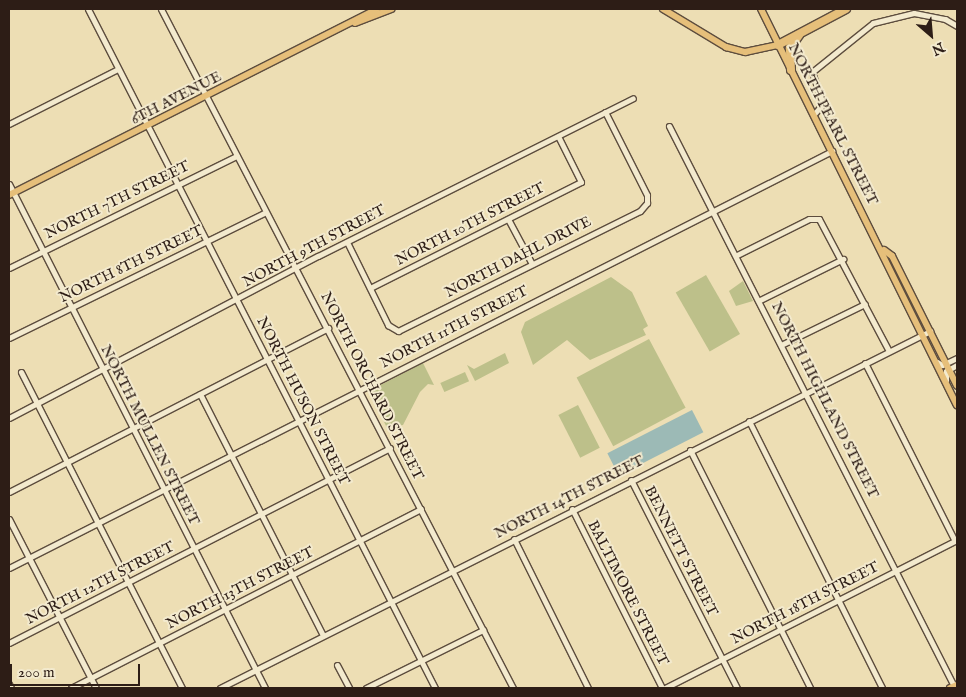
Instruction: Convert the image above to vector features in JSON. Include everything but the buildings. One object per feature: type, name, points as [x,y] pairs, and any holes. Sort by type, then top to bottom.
[{"type":"highway","points":[[778,45],[846,9]]},
{"type":"highway","points":[[792,70],[790,48],[804,30]]},
{"type":"main road","name":"6TH AVENUE","points":[[11,194],[355,23],[378,9]]},
{"type":"main road","name":"6TH AVENUE","points":[[355,23],[391,9]]},
{"type":"main road","points":[[663,9],[726,47],[745,52],[778,45]]},
{"type":"main road","name":"NORTH PEARL STREET","points":[[761,9],[832,151],[884,250],[892,256],[957,386]]},
{"type":"main road","name":"NORTH PEARL STREET","points":[[884,250],[884,260],[957,405]]},
{"type":"street","name":"NORTH HUSON STREET","points":[[88,9],[435,688]]},
{"type":"street","name":"NORTH ORCHARD STREET","points":[[161,9],[237,156],[264,213],[360,389],[513,688]]},
{"type":"street","points":[[814,114],[823,104],[812,72],[873,23],[914,13],[945,19],[957,26]]},
{"type":"street","points":[[9,124],[118,70]]},
{"type":"street","name":"NORTH 9TH STREET","points":[[9,418],[346,242],[633,98]]},
{"type":"street","name":"NORTH DAHL DRIVE","points":[[370,288],[394,330],[643,209],[647,200],[605,112]]},
{"type":"street","name":"NORTH HIGHLAND STREET","points":[[669,126],[714,209],[898,570],[954,687]]},
{"type":"street","name":"NORTH 10TH STREET","points":[[370,288],[581,182],[558,136]]},
{"type":"street","name":"NORTH 11TH STREET","points":[[9,568],[714,209],[832,151]]},
{"type":"street","name":"NORTH 7TH STREET","points":[[9,268],[237,156]]},
{"type":"street","name":"NORTH MULLEN STREET","points":[[9,184],[11,194],[266,688]]},
{"type":"street","name":"NORTH 8TH STREET","points":[[9,338],[264,213]]},
{"type":"street","points":[[508,218],[532,264]]},
{"type":"street","points":[[737,255],[818,218],[843,259],[889,351]]},
{"type":"street","points":[[346,242],[370,288]]},
{"type":"street","points":[[760,300],[843,259]]},
{"type":"street","points":[[783,344],[865,304]]},
{"type":"street","points":[[9,492],[328,328]]},
{"type":"street","name":"NORTH 14TH STREET","points":[[220,688],[514,538],[930,331]]},
{"type":"street","points":[[932,355],[940,365],[957,365]]},
{"type":"street","points":[[946,383],[948,366],[957,358]]},
{"type":"street","points":[[865,363],[956,541]]},
{"type":"street","points":[[21,372],[182,688]]},
{"type":"street","points":[[200,394],[323,635]]},
{"type":"street","points":[[749,421],[840,600],[882,688]]},
{"type":"street","name":"NORTH 12TH STREET","points":[[9,643],[390,448]]},
{"type":"street","points":[[690,450],[810,688]]},
{"type":"street","name":"BENNETT STREET","points":[[630,480],[736,688]]},
{"type":"street","name":"NORTH 13TH STREET","points":[[71,688],[421,509]]},
{"type":"street","name":"BALTIMORE STREET","points":[[572,509],[663,688]]},
{"type":"street","points":[[9,519],[96,688]]},
{"type":"street","points":[[514,538],[588,688]]},
{"type":"street","name":"NORTH 18TH STREET","points":[[663,688],[956,541]]},
{"type":"street","points":[[366,688],[483,630]]},
{"type":"street","points":[[337,665],[349,688]]},
{"type":"street","points":[[9,684],[11,688]]},
{"type":"green space","points":[[706,275],[740,334],[710,351],[676,292]]},
{"type":"green space","points":[[611,277],[632,292],[648,326],[643,329],[646,335],[590,360],[567,340],[533,365],[521,332],[525,322]]},
{"type":"green space","points":[[743,281],[753,301],[736,306],[729,291]]},
{"type":"green space","points":[[649,339],[686,408],[613,446],[577,377]]},
{"type":"green space","points":[[505,353],[509,363],[475,381],[467,365],[474,369]]},
{"type":"green space","points":[[423,363],[434,385],[428,384],[420,392],[403,425],[387,428],[369,391]]},
{"type":"green space","points":[[465,372],[469,381],[444,392],[440,383]]},
{"type":"green space","points":[[578,405],[600,448],[580,458],[558,415]]},
{"type":"water","points":[[692,410],[703,432],[619,475],[607,453]]}]
